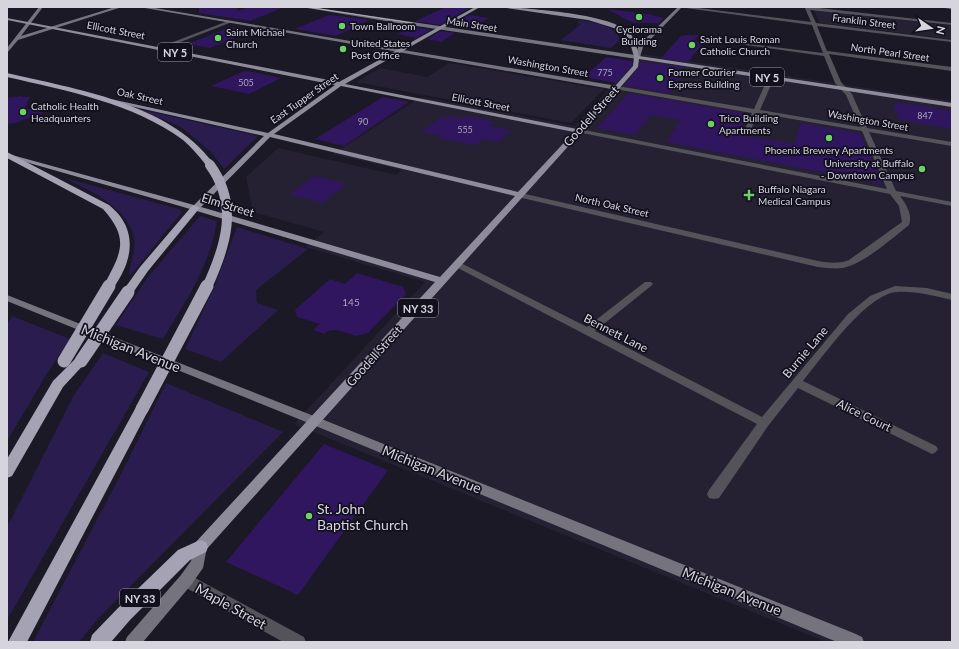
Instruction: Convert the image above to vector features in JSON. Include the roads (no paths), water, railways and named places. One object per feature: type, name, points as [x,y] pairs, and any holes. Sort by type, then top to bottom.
[{"type":"highway","name":"Oak Street","points":[[7,75],[91,96]]},
{"type":"highway","points":[[17,642],[207,287],[223,241],[227,224],[224,192],[218,175],[209,163],[186,139],[152,119],[133,110],[91,96]]},
{"type":"highway","points":[[9,156],[106,207],[118,220],[125,237],[124,258],[110,285],[64,360],[58,384]]},
{"type":"highway","points":[[7,472],[58,384],[81,360],[144,269],[195,208]]},
{"type":"highway","name":"NY 33","points":[[99,642],[124,614],[184,555],[200,547]]},
{"type":"main road","name":"East Tupper Street","points":[[195,208],[269,135],[339,84],[478,7]]},
{"type":"main road","points":[[501,7],[589,19],[614,25],[628,34],[637,57]]},
{"type":"main road","points":[[940,7],[952,8]]},
{"type":"main road","name":"Ellicott Street","points":[[7,19],[579,131]]},
{"type":"main road","name":"NY 5","points":[[637,57],[952,105]]},
{"type":"main road","name":"Goodell Street","points":[[200,547],[579,131],[636,66],[637,57]]},
{"type":"main road","name":"Oak Street","points":[[91,96],[269,135]]},
{"type":"main road","name":"North Oak Street","points":[[269,135],[521,195]]},
{"type":"main road","name":"Elm Street","points":[[9,156],[195,208],[442,281]]},
{"type":"street","points":[[7,51],[41,7]]},
{"type":"street","points":[[16,39],[120,7]]},
{"type":"street","name":"Washington Street","points":[[141,7],[952,144]]},
{"type":"street","name":"Main Street","points":[[303,7],[442,27],[615,55],[637,57]]},
{"type":"street","points":[[325,7],[442,27]]},
{"type":"street","points":[[637,57],[641,46],[679,7]]},
{"type":"street","name":"Franklin Street","points":[[679,7],[952,41]]},
{"type":"street","points":[[893,192],[849,94],[838,83],[807,7],[952,24]]},
{"type":"street","points":[[158,49],[230,22]]},
{"type":"street","name":"North Pearl Street","points":[[726,42],[952,69]]},
{"type":"street","points":[[746,134],[771,78]]},
{"type":"street","name":"Ellicott Street","points":[[579,131],[952,204]]},
{"type":"street","name":"North Oak Street","points":[[521,195],[832,266],[847,264],[906,223],[906,212],[899,199],[893,192]]},
{"type":"street","name":"Bennett Lane","points":[[457,264],[764,423]]},
{"type":"street","points":[[588,332],[648,284]]},
{"type":"street","name":"Burnie Lane","points":[[714,494],[764,423],[851,316],[874,298],[895,289],[927,291],[952,297]]},
{"type":"street","name":"Michigan Avenue","points":[[7,299],[315,421],[856,642]]},
{"type":"street","name":"Alice Court","points":[[796,382],[932,448]]},
{"type":"street","name":"Goodell Street","points":[[134,642],[186,580],[198,563],[200,547]]},
{"type":"street","name":"Maple Street","points":[[186,580],[298,642]]},
{"type":"tram line","points":[[307,7],[412,23]]},
{"type":"place","name":"Cyclorama Building","points":[[639,17]]},
{"type":"place","name":"Town Ballroom","points":[[342,26]]},
{"type":"place","name":"Saint Michael Church","points":[[218,38]]},
{"type":"place","name":"Saint Louis Roman Catholic Church","points":[[692,45]]},
{"type":"place","name":"United States Post Office","points":[[343,49]]},
{"type":"place","name":"Former Courier Express Building","points":[[660,78]]},
{"type":"place","name":"Catholic Health Headquarters","points":[[23,112]]},
{"type":"place","name":"Trico Building Apartments","points":[[711,124]]},
{"type":"place","name":"Phoenix Brewery Apartments","points":[[829,138]]},
{"type":"place","name":"University at Buffalo - Downtown Campus","points":[[922,169]]},
{"type":"place","name":"Buffalo Niagara Medical Campus","points":[[749,195]]},
{"type":"place","name":"St. John Baptist Church","points":[[309,516]]}]
